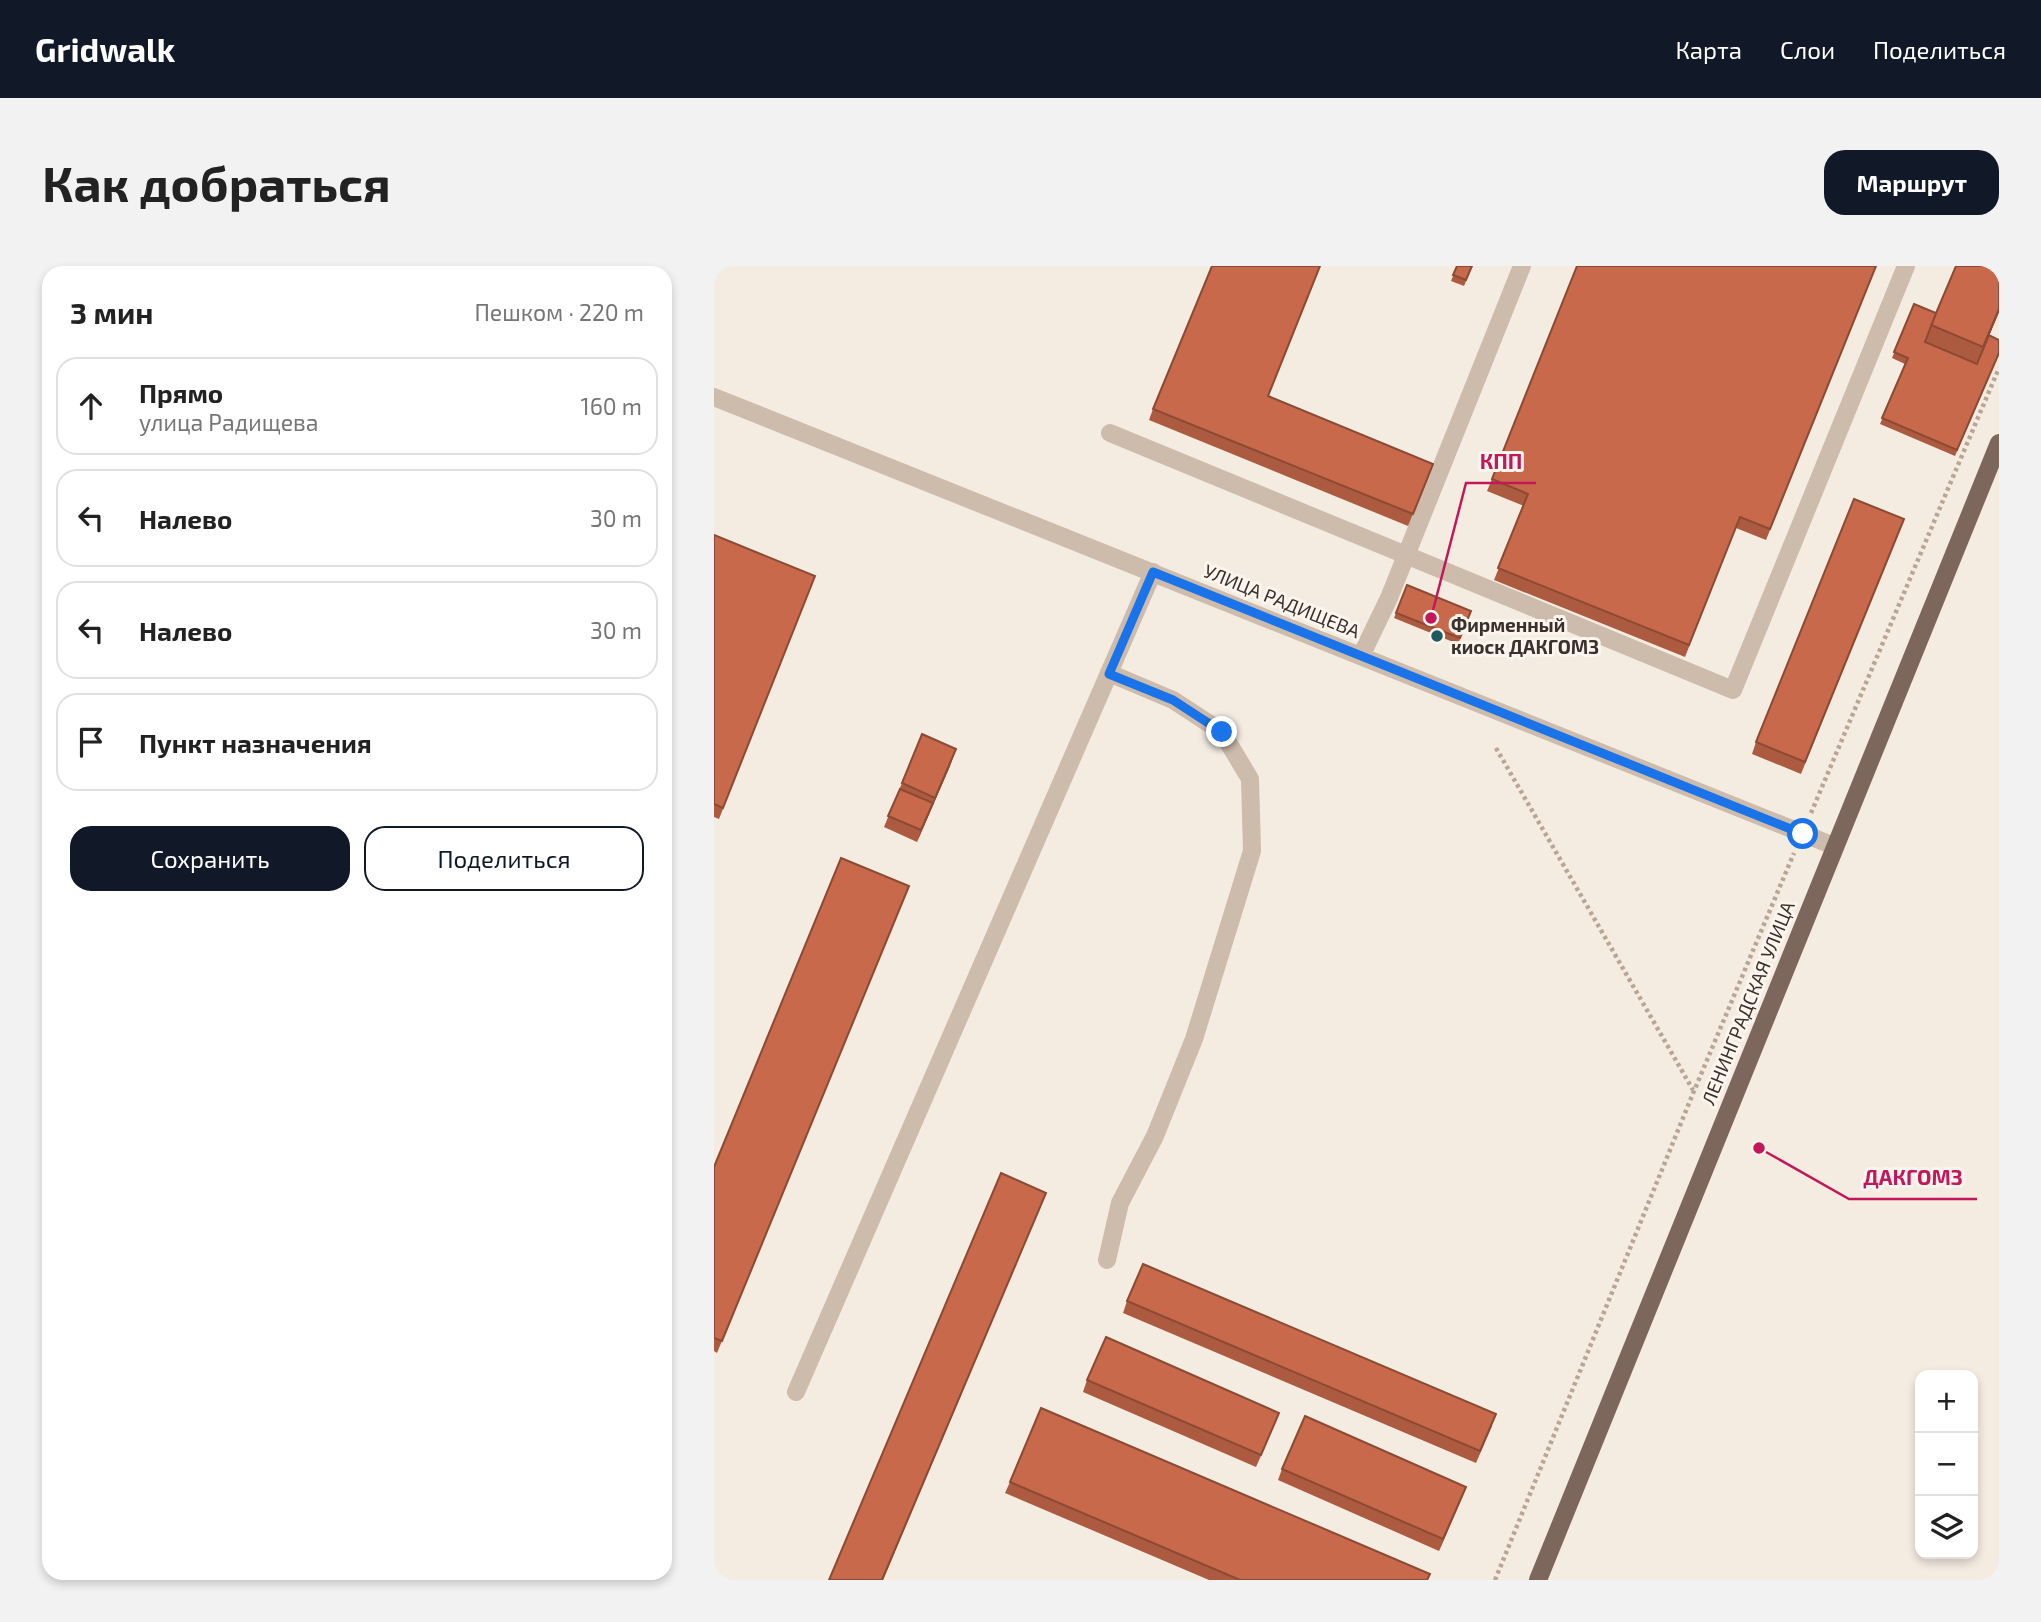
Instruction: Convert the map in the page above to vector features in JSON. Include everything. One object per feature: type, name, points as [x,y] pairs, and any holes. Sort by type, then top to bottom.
[{"type":"main road","name":"ЛЕНИНГРАДСКАЯ УЛИЦА","points":[[1538,1580],[1999,443]]},
{"type":"street","points":[[1361,656],[1405,556],[1522,266]]},
{"type":"street","points":[[1110,433],[1733,690],[1906,266]]},
{"type":"street","name":"УЛИЦА РАДИЩЕВА","points":[[714,397],[1834,846]]},
{"type":"street","points":[[796,1392],[1153,572]]},
{"type":"street","points":[[1107,1260],[1120,1203],[1155,1136],[1194,1039],[1252,851],[1250,779],[1222,732],[1173,700],[1109,674]]},
{"type":"path","points":[[1495,1580],[1694,1091],[1999,369]]},
{"type":"path","points":[[1496,748],[1694,1091]]},
{"type":"building","points":[[1212,266],[1320,266],[1268,396],[1433,464],[1413,514],[1153,409]]},
{"type":"building","points":[[1457,266],[1472,266],[1466,280],[1453,275]]},
{"type":"building","points":[[1577,266],[1876,266],[1770,529],[1740,517],[1689,645],[1498,568],[1528,494],[1492,479]]},
{"type":"building","points":[[1956,266],[1999,266],[1999,309],[1983,347],[1931,325]]},
{"type":"building","points":[[1914,304],[1936,313],[1925,342],[1977,364],[1989,335],[1999,340],[1999,353],[1957,450],[1882,418],[1908,358],[1894,352]]},
{"type":"building","points":[[1854,499],[1904,519],[1805,762],[1756,742]]},
{"type":"building","points":[[714,535],[815,576],[723,808],[714,804]]},
{"type":"building","points":[[1407,585],[1471,611],[1460,638],[1396,613]]},
{"type":"building","points":[[922,734],[956,749],[935,798],[902,783]]},
{"type":"building","points":[[900,789],[933,803],[921,830],[888,816]]},
{"type":"building","points":[[841,858],[909,886],[722,1341],[714,1338],[714,1167]]},
{"type":"building","points":[[1001,1173],[1046,1193],[882,1580],[829,1580]]},
{"type":"building","points":[[1143,1264],[1496,1414],[1480,1451],[1127,1301]]},
{"type":"building","points":[[1106,1337],[1279,1413],[1261,1455],[1087,1380]]},
{"type":"building","points":[[1041,1408],[1430,1574],[1427,1580],[1240,1580],[1010,1482]]},
{"type":"building","points":[[1305,1416],[1466,1487],[1443,1539],[1282,1469]]},
{"type":"place","name":"КПП","points":[[1431,618]]},
{"type":"place","name":"Фирменный киоск ДАКГОМЗ","points":[[1437,636]]},
{"type":"place","name":"ДАКГОМЗ","points":[[1759,1148]]},
{"type":"route","points":[[1222,732],[1173,700],[1109,674],[1153,572],[1803,834]]}]
